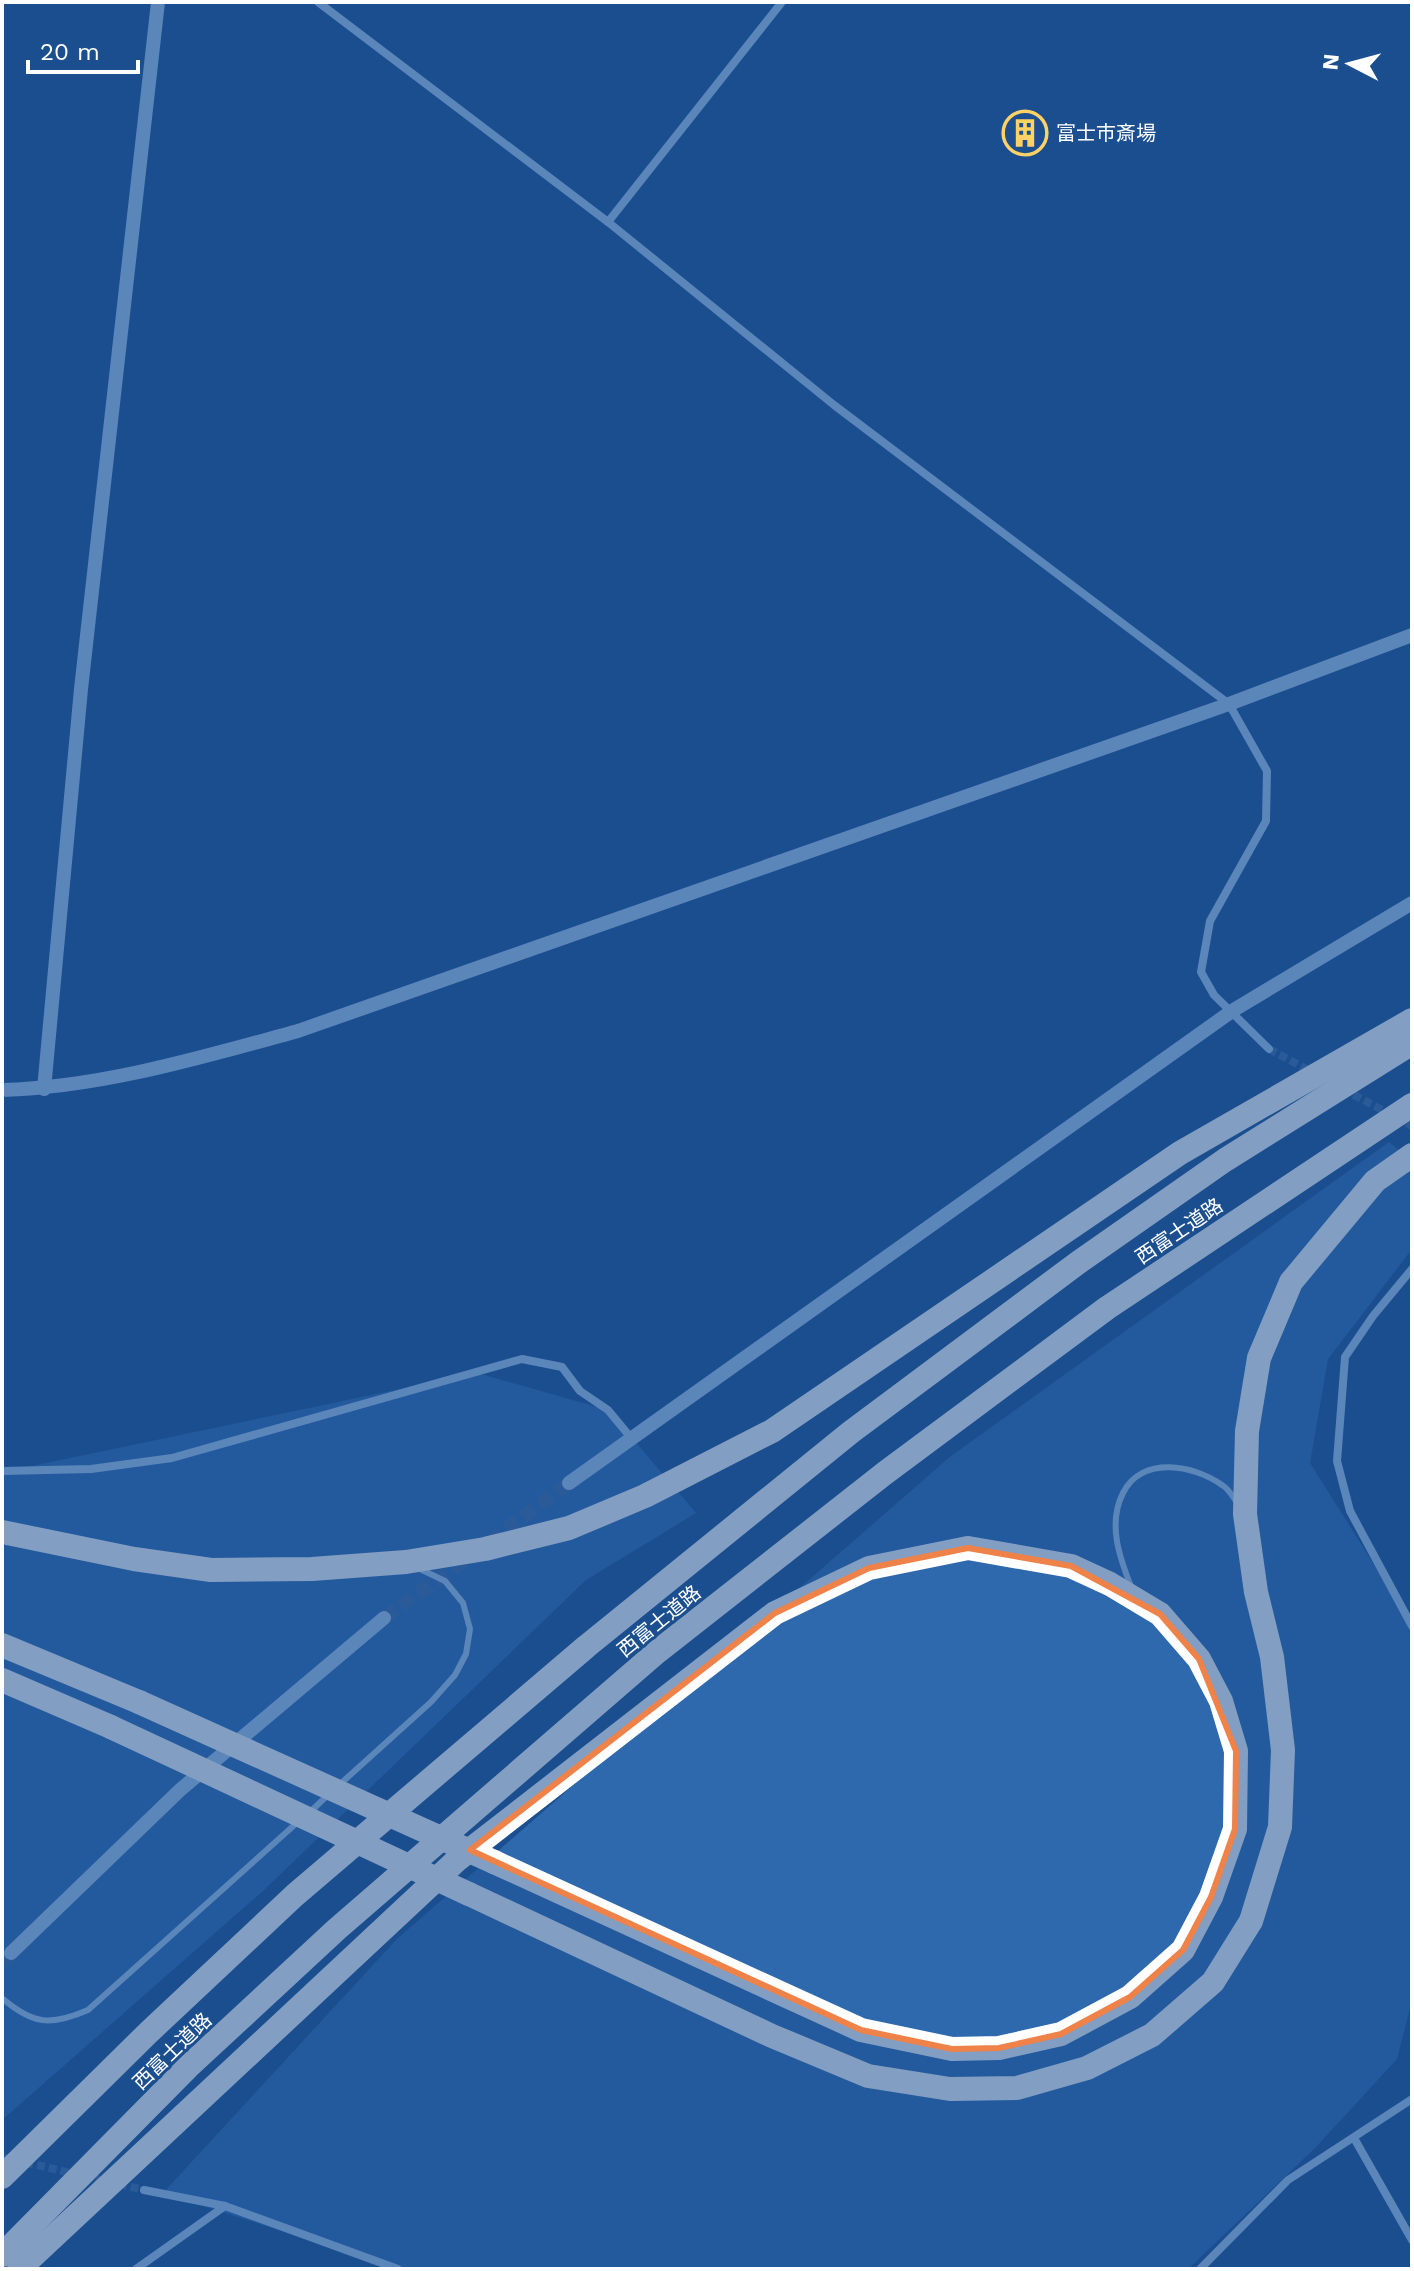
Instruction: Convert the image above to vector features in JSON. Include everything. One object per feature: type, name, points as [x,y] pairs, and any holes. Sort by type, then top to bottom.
[{"type":"highway","points":[[2,1532],[134,1559],[211,1570],[312,1569],[406,1562],[485,1549],[569,1528],[645,1496],[772,1431],[1180,1153],[1412,1020]]},
{"type":"highway","name":"西富士道路","points":[[2,2177],[149,2032],[295,1895],[587,1646],[839,1441],[1079,1262],[1213,1168],[1412,1043]]},
{"type":"highway","name":"西富士道路","points":[[2,2255],[188,2067],[337,1929],[657,1652],[885,1473],[1107,1308],[1412,1105]]},
{"type":"highway","points":[[2,1680],[111,1727],[772,2036],[868,2076],[950,2089],[1017,2088],[1087,2068],[1152,2035],[1213,1982],[1251,1921],[1280,1827],[1283,1750],[1272,1657],[1256,1592],[1245,1514],[1247,1431],[1259,1358],[1291,1282],[1375,1181],[1412,1155]]},
{"type":"highway","points":[[2,1645],[139,1702],[494,1862],[861,2030],[952,2049],[999,2048],[1061,2034],[1130,1997],[1183,1950],[1211,1897],[1235,1829],[1236,1751],[1221,1701],[1199,1659],[1160,1614],[1110,1584],[1071,1566],[968,1548],[869,1568],[775,1613],[457,1860],[19,2269]]},
{"type":"street","points":[[44,1089],[81,689],[158,2]]},
{"type":"street","points":[[318,2],[608,222],[834,405],[1229,704],[1267,771],[1266,821],[1210,921],[1201,972],[1214,995],[1269,1049]]},
{"type":"street","points":[[608,222],[782,2]]},
{"type":"street","points":[[2,1090],[44,1089],[182,1063],[298,1031],[1229,704],[1412,635]]},
{"type":"street","points":[[569,1483],[1232,1011],[1412,903]]},
{"type":"street","points":[[1412,1269],[1373,1316],[1345,1357],[1337,1461],[1350,1511],[1412,1626]]},
{"type":"street","points":[[2,1471],[91,1469],[172,1458],[522,1359],[562,1367],[580,1391],[608,1410],[633,1440]]},
{"type":"street","points":[[11,1953],[180,1790],[384,1618]]},
{"type":"street","points":[[1200,2269],[1288,2180],[1412,2099]]},
{"type":"street","points":[[1354,2138],[1412,2240]]},
{"type":"street","points":[[144,2190],[225,2206],[398,2269]]},
{"type":"street","points":[[136,2269],[225,2206]]},
{"type":"lane","points":[[1136,1599],[1116,1542],[1116,1513],[1124,1490],[1140,1475],[1158,1467],[1199,1472],[1225,1487],[1245,1514]]},
{"type":"lane","points":[[2,1998],[23,2014],[46,2021],[63,2020],[88,2010],[431,1702],[455,1675],[466,1654],[470,1629],[463,1603],[445,1581],[406,1562]]},
{"type":"highlighted area","points":[[968,1548],[1071,1566],[1160,1614],[1199,1659],[1236,1751],[1235,1829],[1211,1897],[1183,1950],[1130,1997],[1061,2034],[999,2048],[952,2049],[861,2030],[470,1850],[775,1613],[869,1568]]},
{"type":"shaded area","points":[[1389,1142],[1412,1161],[1412,1249],[1328,1359],[1310,1463],[1410,1622],[1412,2000],[1397,2059],[1315,2148],[1188,2269],[400,2269],[163,2193],[397,1939],[951,1456]]},
{"type":"shaded area","points":[[477,1373],[608,1410],[696,1513],[586,1580],[264,1890],[2,2120],[2,1470]]},
{"type":"tunnel","points":[[1269,1049],[1314,1073]]},
{"type":"tunnel","points":[[1343,1089],[1412,1126]]},
{"type":"tunnel","points":[[489,1542],[569,1483]]},
{"type":"tunnel","points":[[384,1618],[469,1557]]},
{"type":"tunnel","points":[[2,1963],[11,1953]]},
{"type":"tunnel","points":[[2,2157],[144,2190]]},
{"type":"place","name":"富士市斎場","points":[[1025,133]]}]
